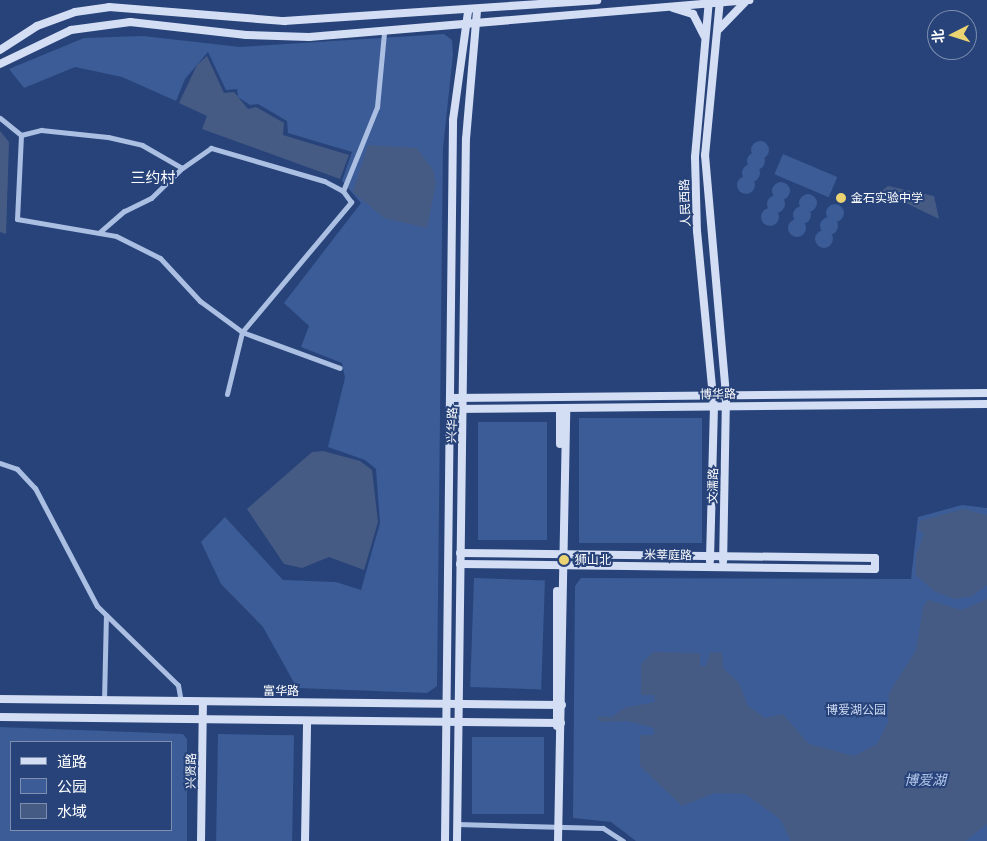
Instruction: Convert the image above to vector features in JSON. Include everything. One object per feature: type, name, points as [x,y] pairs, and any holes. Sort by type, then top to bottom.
[{"type":"street","points":[[0,50],[37,26],[75,12],[108,7],[284,21],[468,12],[597,0]]},
{"type":"street","points":[[0,64],[72,30],[130,22],[246,35],[384,33],[664,7],[709,1],[749,0]]},
{"type":"street","points":[[716,35],[724,19],[749,0]]},
{"type":"street","name":"人民西路","points":[[709,1],[695,130],[697,231],[714,406]]},
{"type":"street","name":"文濡路","points":[[720,1],[705,155],[726,396],[722,567]]},
{"type":"street","points":[[664,7],[694,14],[704,37]]},
{"type":"street","name":"兴华路","points":[[457,841],[466,139],[478,23],[477,11]]},
{"type":"street","name":"兴华路","points":[[445,841],[453,120],[468,25],[468,12]]},
{"type":"street","points":[[343,191],[377,107],[384,33]]},
{"type":"street","points":[[0,118],[21,135]]},
{"type":"street","points":[[21,135],[41,130],[108,137],[142,145],[182,168]]},
{"type":"street","points":[[21,135],[17,219],[116,236],[160,258],[200,301],[242,332],[340,368]]},
{"type":"street","points":[[99,233],[124,211],[151,198],[182,168],[211,148],[343,191],[351,202],[335,226],[242,332],[226,394]]},
{"type":"street","name":"博华路","points":[[451,398],[987,393]]},
{"type":"street","name":"博华路","points":[[450,409],[987,404]]},
{"type":"street","name":"文濡路","points":[[710,567],[714,406]]},
{"type":"street","points":[[558,841],[563,408]]},
{"type":"street","points":[[0,463],[17,469],[35,488],[87,592],[106,615],[178,685],[181,702]]},
{"type":"street","name":"米莘庭路","points":[[460,553],[875,558],[875,569],[460,564]]},
{"type":"street","points":[[104,701],[106,615]]},
{"type":"street","name":"富华路","points":[[0,699],[181,702],[458,702],[559,705]]},
{"type":"street","name":"兴贤路","points":[[201,841],[203,702]]},
{"type":"street","points":[[0,717],[308,722],[558,722]]},
{"type":"street","points":[[305,841],[308,722]]},
{"type":"street","points":[[457,824],[603,828],[623,841]]},
{"type":"green space","points":[[444,34],[452,40],[453,54],[443,148],[437,686],[427,693],[297,688],[263,627],[221,584],[201,542],[225,517],[283,580],[336,582],[361,590],[380,523],[376,469],[365,460],[328,447],[345,378],[342,363],[301,347],[309,326],[284,303],[361,203],[342,181],[352,152],[288,133],[287,121],[258,104],[250,105],[238,97],[237,89],[226,90],[208,52],[185,79],[176,101],[122,77],[75,67],[24,88],[9,69],[84,38],[143,36],[240,47]]},
{"type":"green space","points":[[760,141],[766,144],[769,150],[766,156],[760,159],[754,156],[751,150],[754,144]]},
{"type":"green space","points":[[756,152],[762,155],[765,161],[762,167],[756,170],[750,167],[747,161],[750,155]]},
{"type":"green space","points":[[783,154],[837,177],[829,197],[774,174]]},
{"type":"green space","points":[[751,164],[757,167],[760,173],[757,179],[751,182],[745,179],[742,173],[745,167]]},
{"type":"green space","points":[[746,176],[752,179],[755,185],[752,191],[746,194],[740,191],[737,185],[740,179]]},
{"type":"green space","points":[[781,182],[787,185],[790,191],[787,197],[781,200],[775,197],[772,191],[775,185]]},
{"type":"green space","points":[[808,194],[814,197],[817,203],[814,209],[808,212],[802,209],[799,203],[802,197]]},
{"type":"green space","points":[[776,195],[782,198],[785,204],[782,210],[776,213],[770,210],[767,204],[770,198]]},
{"type":"green space","points":[[835,204],[841,207],[844,213],[841,219],[835,222],[829,219],[826,213],[829,207]]},
{"type":"green space","points":[[802,206],[808,209],[811,215],[808,221],[802,224],[796,221],[793,215],[796,209]]},
{"type":"green space","points":[[770,208],[776,211],[779,217],[776,223],[770,226],[764,223],[761,217],[764,211]]},
{"type":"green space","points":[[829,217],[835,220],[838,226],[835,232],[829,235],[823,232],[820,226],[823,220]]},
{"type":"green space","points":[[797,219],[803,222],[806,228],[803,234],[797,237],[791,234],[788,228],[791,222]]},
{"type":"green space","points":[[824,230],[830,233],[833,239],[830,245],[824,248],[818,245],[815,239],[818,233]]},
{"type":"green space","points":[[579,418],[702,418],[702,543],[579,543]]},
{"type":"green space","points":[[478,422],[547,422],[547,540],[478,540]]},
{"type":"green space","name":"博爱湖公园","points":[[962,505],[987,508],[987,841],[636,841],[611,822],[573,818],[575,586],[581,578],[911,579],[918,517]]},
{"type":"green space","points":[[474,578],[545,580],[541,689],[470,687]]},
{"type":"green space","points":[[0,727],[183,734],[187,739],[187,841],[0,841]]},
{"type":"green space","points":[[218,734],[294,735],[292,841],[216,841]]},
{"type":"green space","points":[[472,737],[544,737],[544,814],[472,814]]},
{"type":"water","points":[[207,56],[224,93],[234,92],[248,109],[256,107],[284,123],[283,135],[349,155],[340,179],[202,129],[207,116],[179,103],[197,65]]},
{"type":"water","points":[[0,131],[9,142],[6,234],[0,232]]},
{"type":"water","points":[[368,145],[417,148],[433,170],[436,183],[427,228],[384,218],[353,192]]},
{"type":"water","points":[[888,186],[934,196],[939,219],[906,203],[884,199],[883,190]]},
{"type":"water","points":[[323,451],[360,461],[372,470],[378,522],[364,570],[329,557],[302,568],[284,564],[247,509],[312,452]]},
{"type":"water","points":[[963,509],[987,515],[987,585],[972,596],[954,599],[934,591],[916,575],[916,555],[924,534],[918,529],[920,521]]},
{"type":"water","name":"博爱湖","points":[[987,599],[987,824],[965,841],[791,841],[780,819],[745,794],[714,793],[682,806],[640,766],[640,735],[654,735],[654,728],[627,721],[600,722],[596,716],[612,717],[624,708],[655,702],[654,695],[641,695],[641,664],[653,652],[700,653],[700,666],[706,666],[710,652],[722,653],[723,668],[739,683],[748,706],[765,718],[783,714],[809,744],[854,756],[877,744],[888,722],[889,693],[916,650],[923,607],[928,600],[962,610]]},
{"type":"place","name":"金石实验中学","points":[[841,198]]},
{"type":"place","name":"狮山北","points":[[564,560]]},
{"type":"district","name":"三约村","points":[[153,178]]}]
